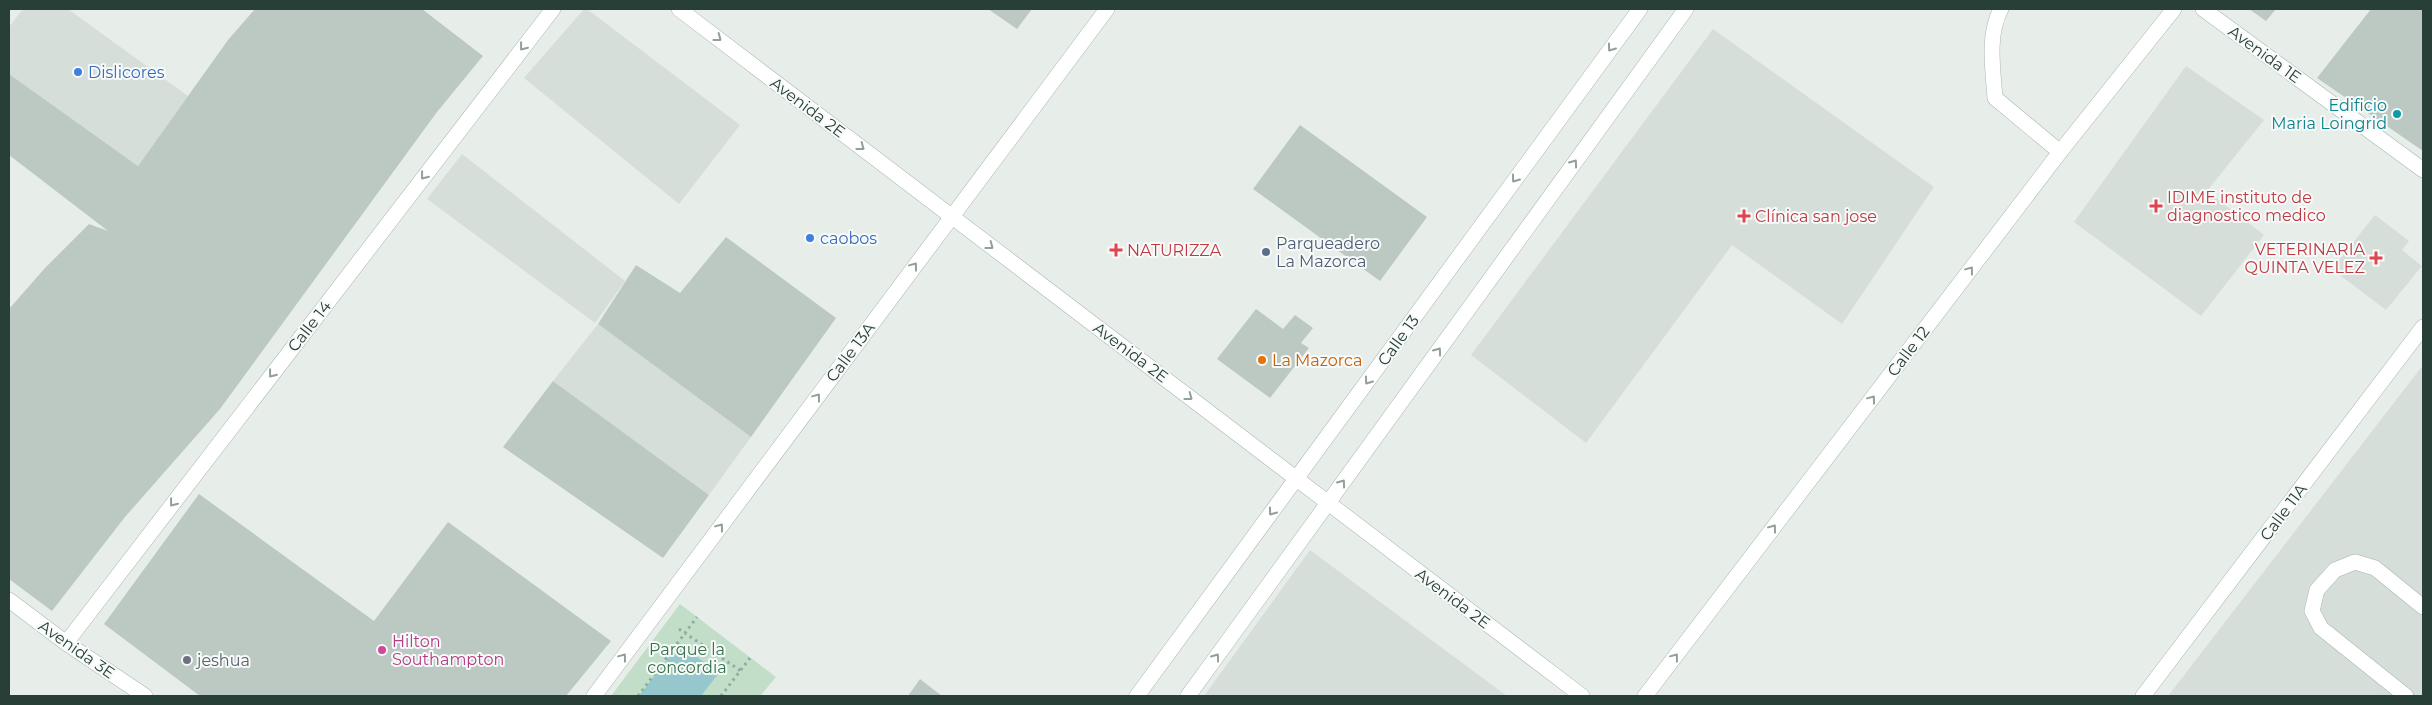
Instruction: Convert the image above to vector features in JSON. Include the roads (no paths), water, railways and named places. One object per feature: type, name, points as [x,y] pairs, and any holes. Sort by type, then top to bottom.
[{"type":"street","name":"Calle 14","points":[[66,642],[553,9]]},
{"type":"street","name":"Avenida 2E","points":[[679,9],[1582,696]]},
{"type":"street","name":"Calle 13A","points":[[594,696],[1106,9]]},
{"type":"street","name":"Calle 13","points":[[1137,696],[1640,9]]},
{"type":"street","points":[[1188,696],[1686,9]]},
{"type":"street","points":[[2001,9],[1995,20],[1992,56],[1995,98],[2060,152]]},
{"type":"street","name":"Calle 12","points":[[1645,696],[2060,152],[2174,9]]},
{"type":"street","name":"Avenida 1E","points":[[2203,9],[2423,170]]},
{"type":"street","name":"Calle 11A","points":[[2142,696],[2423,327]]},
{"type":"street","points":[[2406,696],[2321,628],[2312,611],[2317,590],[2335,570],[2355,562],[2375,568],[2423,607]]},
{"type":"street","name":"Avenida 3E","points":[[9,600],[145,696]]},
{"type":"water","points":[[680,643],[718,674],[701,696],[639,696]]},
{"type":"place","name":"Dislicores","points":[[78,72]]},
{"type":"place","name":"Edificio Maria Loingrid","points":[[2397,114]]},
{"type":"place","name":"IDIME instituto de diagnostico medico","points":[[2156,206]]},
{"type":"place","name":"Clínica san jose","points":[[1744,216]]},
{"type":"place","name":"caobos","points":[[810,238]]},
{"type":"place","name":"NATURIZZA","points":[[1116,250]]},
{"type":"place","name":"Parqueadero La Mazorca","points":[[1266,252]]},
{"type":"place","name":"VETERINARIA QUINTA VELEZ","points":[[2376,258]]},
{"type":"place","name":"La Mazorca","points":[[1262,360]]},
{"type":"place","name":"Hilton Southampton","points":[[382,650]]},
{"type":"place","name":"jeshua","points":[[187,660]]},
{"type":"park label","name":"Parque la concordia","points":[[687,658]]}]
